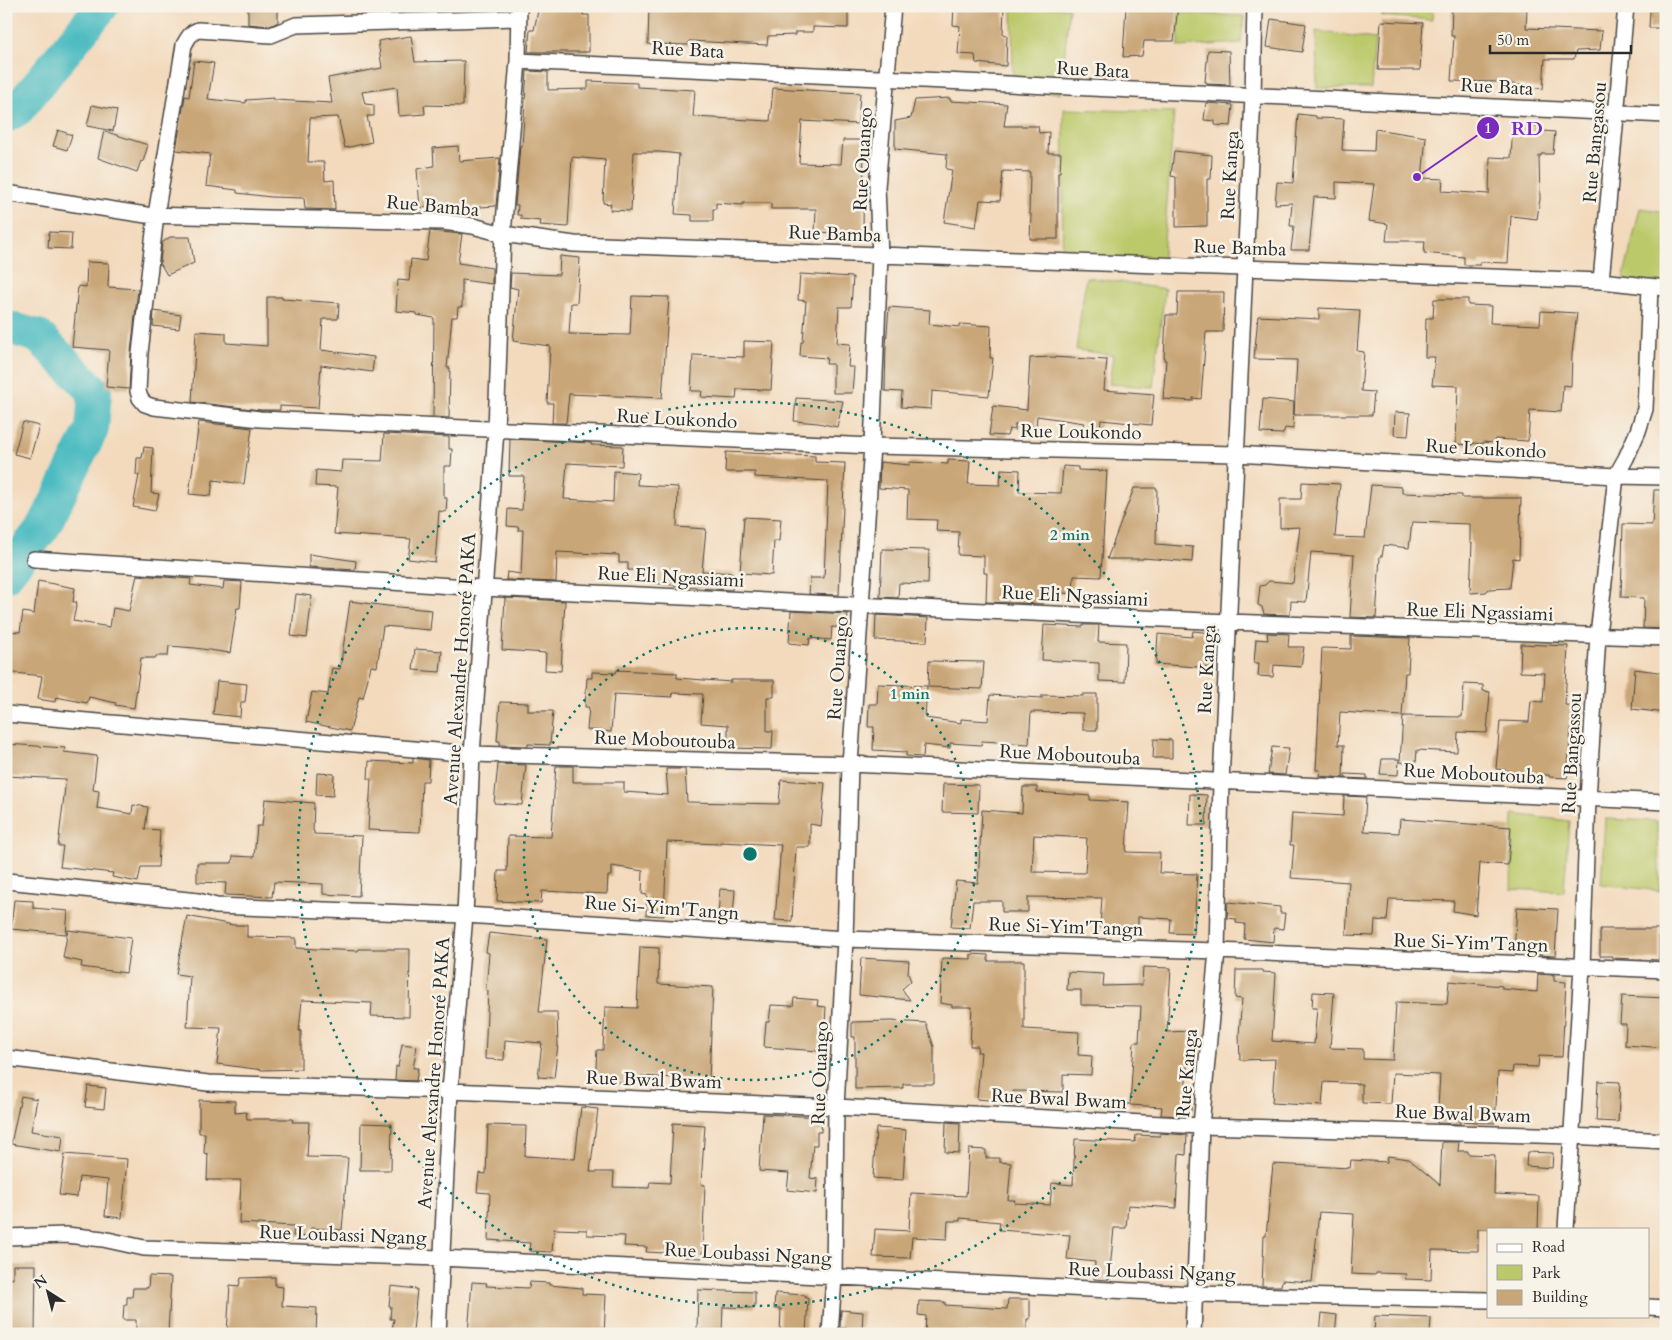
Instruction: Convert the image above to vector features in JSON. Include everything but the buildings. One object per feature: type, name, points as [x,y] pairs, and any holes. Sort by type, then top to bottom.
[{"type":"street","name":"Rue Ouango","points":[[830,1334],[834,1278],[836,1107],[845,940],[850,764],[872,446],[880,255],[877,187],[893,6]]},
{"type":"street","name":"Rue Kanga","points":[[1193,1334],[1201,1126],[1217,951],[1221,782],[1253,96],[1255,6]]},
{"type":"street","name":"Rue Bangassou","points":[[1601,281],[1626,6]]},
{"type":"street","name":"Avenue Alexandre Honoré PAKA","points":[[438,1334],[440,1258],[450,1091],[465,914],[472,754],[496,430],[503,234],[518,61],[519,12]]},
{"type":"street","points":[[156,215],[184,45],[193,32],[198,30],[271,35],[296,25],[519,12]]},
{"type":"street","name":"Rue Bata","points":[[518,61],[1666,114]]},
{"type":"street","name":"Rue Bamba","points":[[6,193],[156,215],[443,222],[473,226],[503,234],[574,244],[1601,281],[1666,288]]},
{"type":"street","name":"Rue Loukondo","points":[[156,215],[140,353],[138,391],[140,398],[145,404],[154,407],[260,419],[496,430],[872,446],[1236,454],[1616,476],[1666,477]]},
{"type":"street","name":"Rue Bangassou","points":[[1566,1228],[1582,967],[1588,799],[1598,635],[1616,476],[1638,431],[1645,408],[1650,287]]},
{"type":"street","name":"Rue Eli Ngassiami","points":[[34,559],[483,588],[1228,622],[1666,638]]},
{"type":"street","name":"Rue Moboutouba","points":[[6,714],[472,754],[850,764],[1666,802]]},
{"type":"street","name":"Rue Si-Yim'Tangn","points":[[7,882],[198,901],[216,906],[465,914],[845,940],[1217,951],[1666,970]]},
{"type":"street","name":"Rue Bwal Bwam","points":[[6,1058],[208,1083],[836,1107],[1201,1126],[1571,1136],[1666,1141]]},
{"type":"street","name":"Rue Loubassi Ngang","points":[[6,1237],[66,1235],[103,1238],[144,1248],[440,1258],[1195,1294],[1487,1300]]},
{"type":"street","points":[[1650,1307],[1666,1308]]},
{"type":"green space","points":[[1012,6],[1069,8],[1061,93],[1013,91]]},
{"type":"green space","points":[[1382,6],[1433,6],[1432,20],[1382,16]]},
{"type":"green space","points":[[1179,13],[1244,16],[1241,43],[1178,47]]},
{"type":"green space","points":[[1316,31],[1375,39],[1371,88],[1317,88]]},
{"type":"green space","points":[[1064,109],[1174,112],[1162,267],[1062,266]]},
{"type":"green space","points":[[1640,208],[1666,212],[1666,283],[1623,280]]},
{"type":"green space","points":[[1086,277],[1165,289],[1153,387],[1109,384],[1113,355],[1076,350]]},
{"type":"green space","points":[[1513,814],[1569,821],[1564,892],[1511,889]]},
{"type":"green space","points":[[1605,819],[1657,821],[1660,891],[1601,884]]},
{"type":"waterway","points":[[6,116],[18,109],[102,6]]},
{"type":"waterway","points":[[6,327],[38,336],[95,392],[92,429],[44,526],[6,575]]},
{"type":"place","name":"RD","points":[[1417,177]]}]
